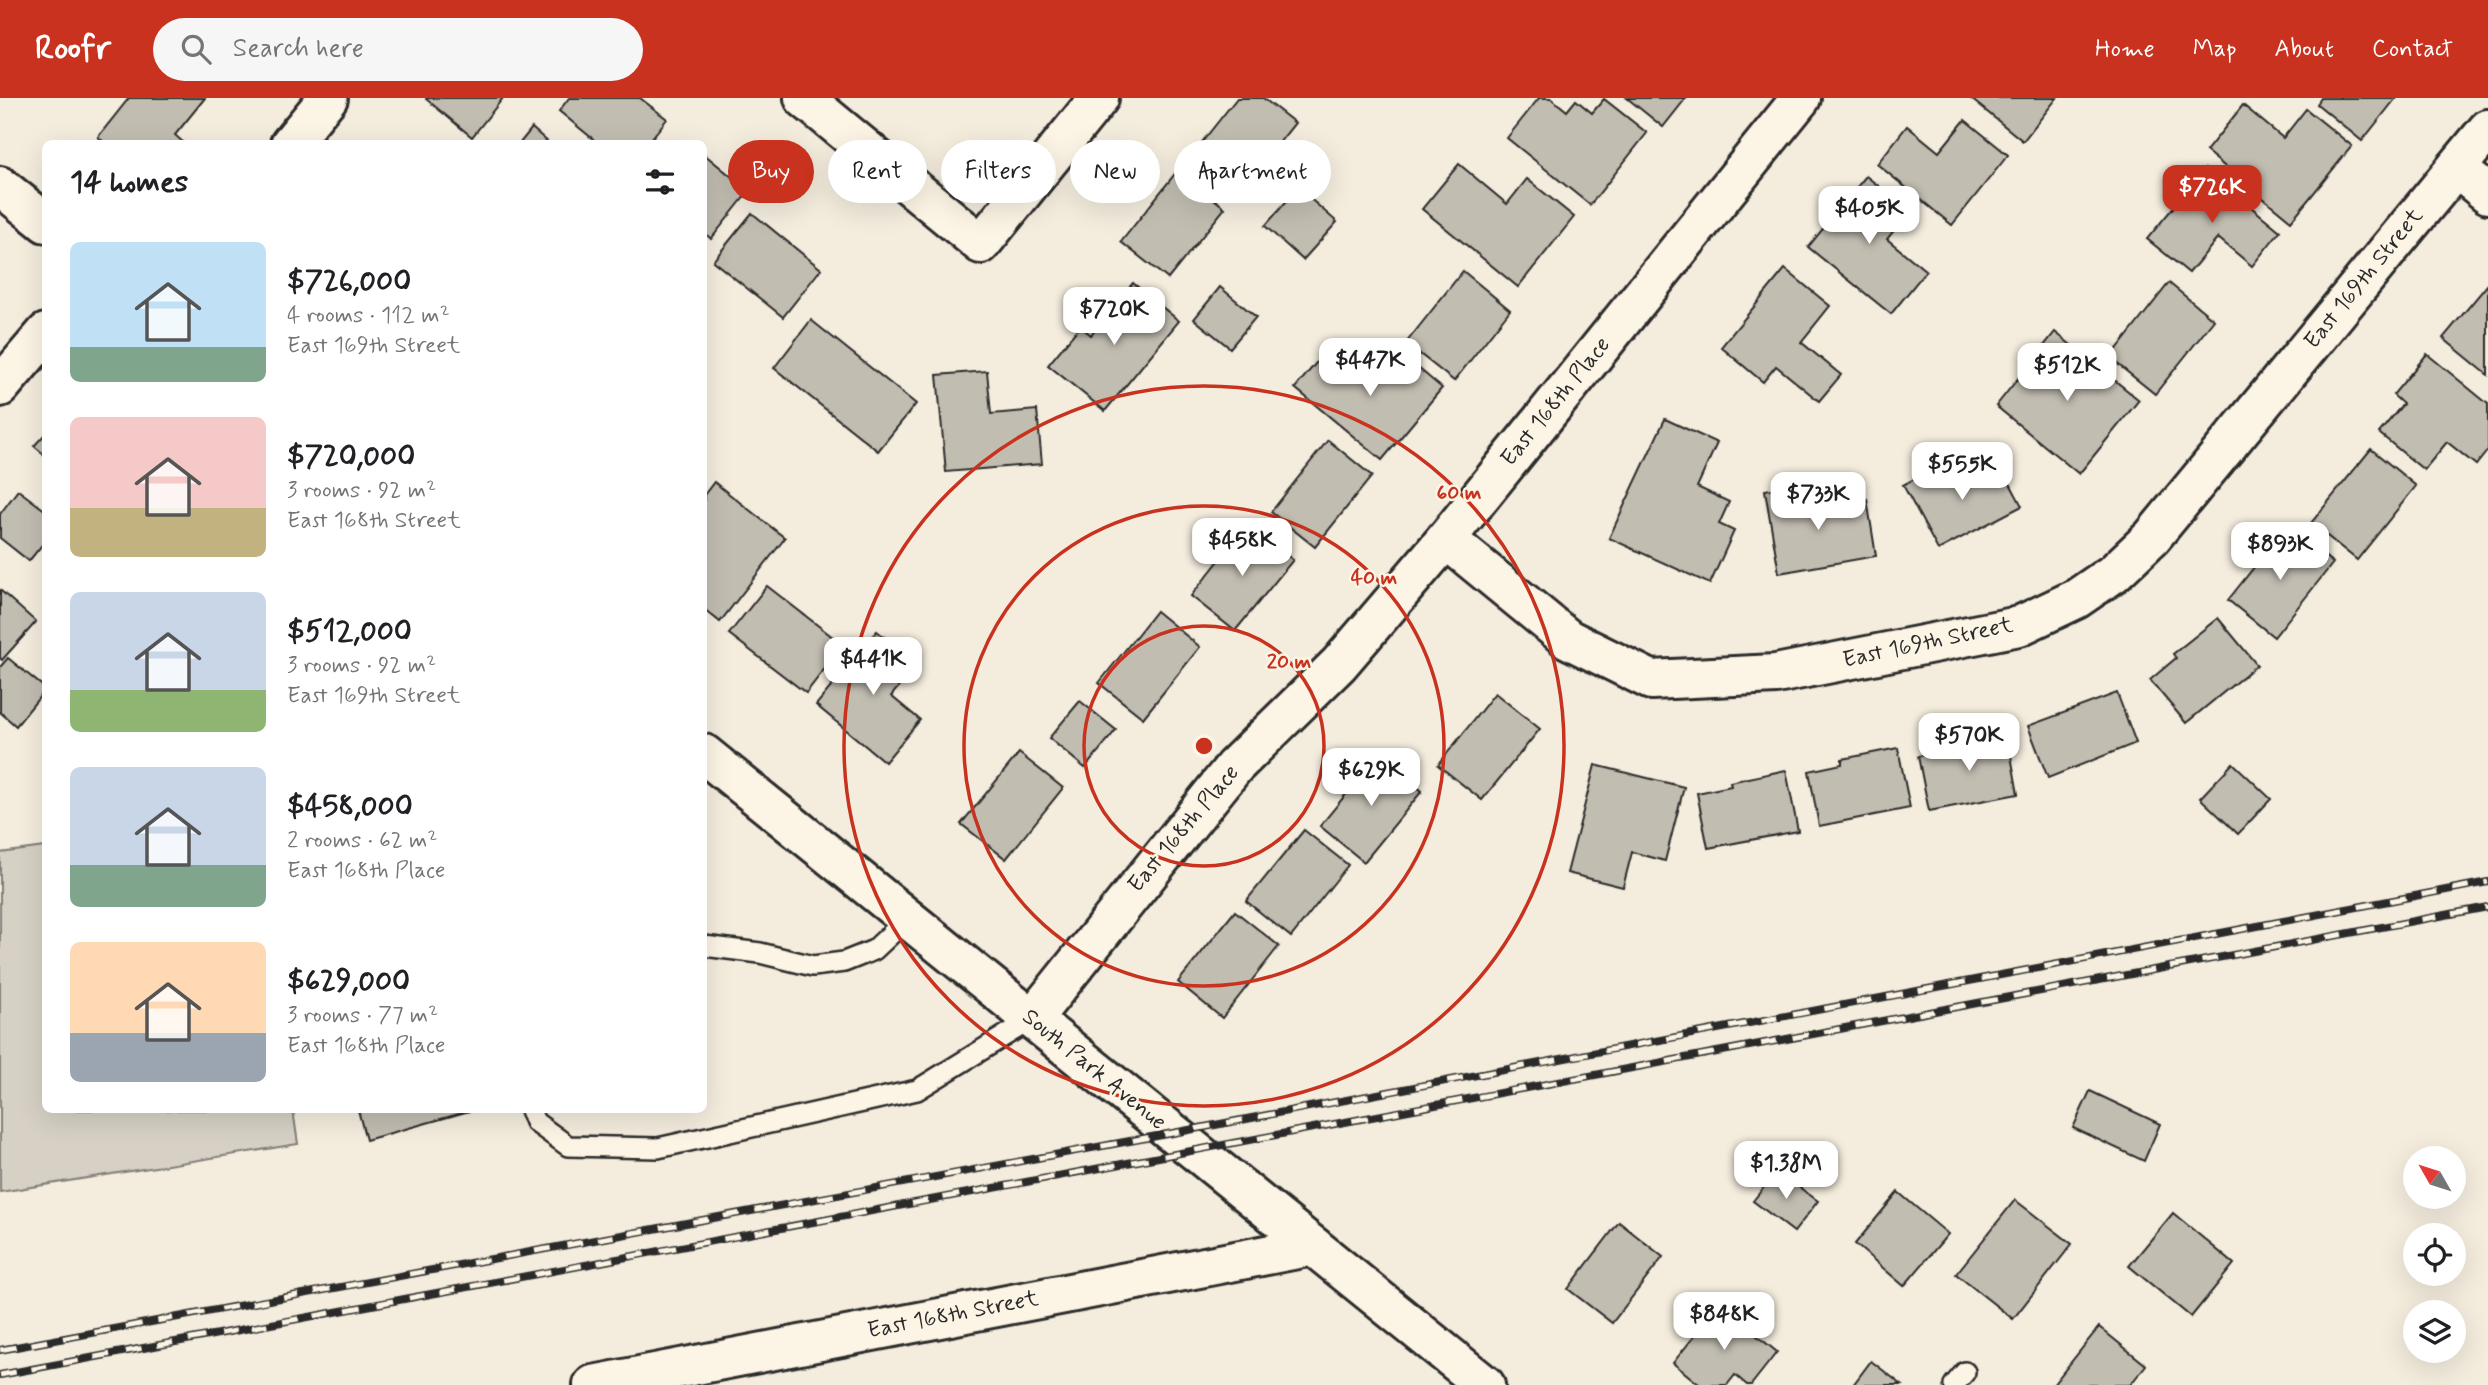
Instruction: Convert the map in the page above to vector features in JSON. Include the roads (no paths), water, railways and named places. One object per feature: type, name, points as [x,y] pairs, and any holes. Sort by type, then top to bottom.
[{"type":"street","points":[[293,140],[328,98]]},
{"type":"street","points":[[804,98],[981,244],[1099,98]]},
{"type":"street","name":"East 168th Place","points":[[1032,1019],[1074,963],[1234,767],[1339,664],[1446,539],[1801,98]]},
{"type":"street","name":"East 169th Street","points":[[1446,539],[1568,639],[1651,680],[1776,674],[2019,626],[2076,600],[2114,573],[2152,537],[2488,129]]},
{"type":"street","points":[[2456,168],[2488,194]]},
{"type":"street","points":[[0,186],[42,220]]},
{"type":"street","points":[[0,387],[42,338]]},
{"type":"street","name":"South Park Avenue","points":[[707,756],[1485,1385]]},
{"type":"street","name":"East 168th Street","points":[[593,1385],[1313,1246]]},
{"type":"lane","points":[[707,946],[760,953],[813,966],[844,962],[874,950],[908,919]]},
{"type":"lane","points":[[532,1113],[536,1122],[568,1146],[658,1148],[917,1090],[1032,1019]]},
{"type":"railway","points":[[0,1350],[1173,1133],[2488,882]]},
{"type":"railway","points":[[0,1375],[2488,907]]}]
